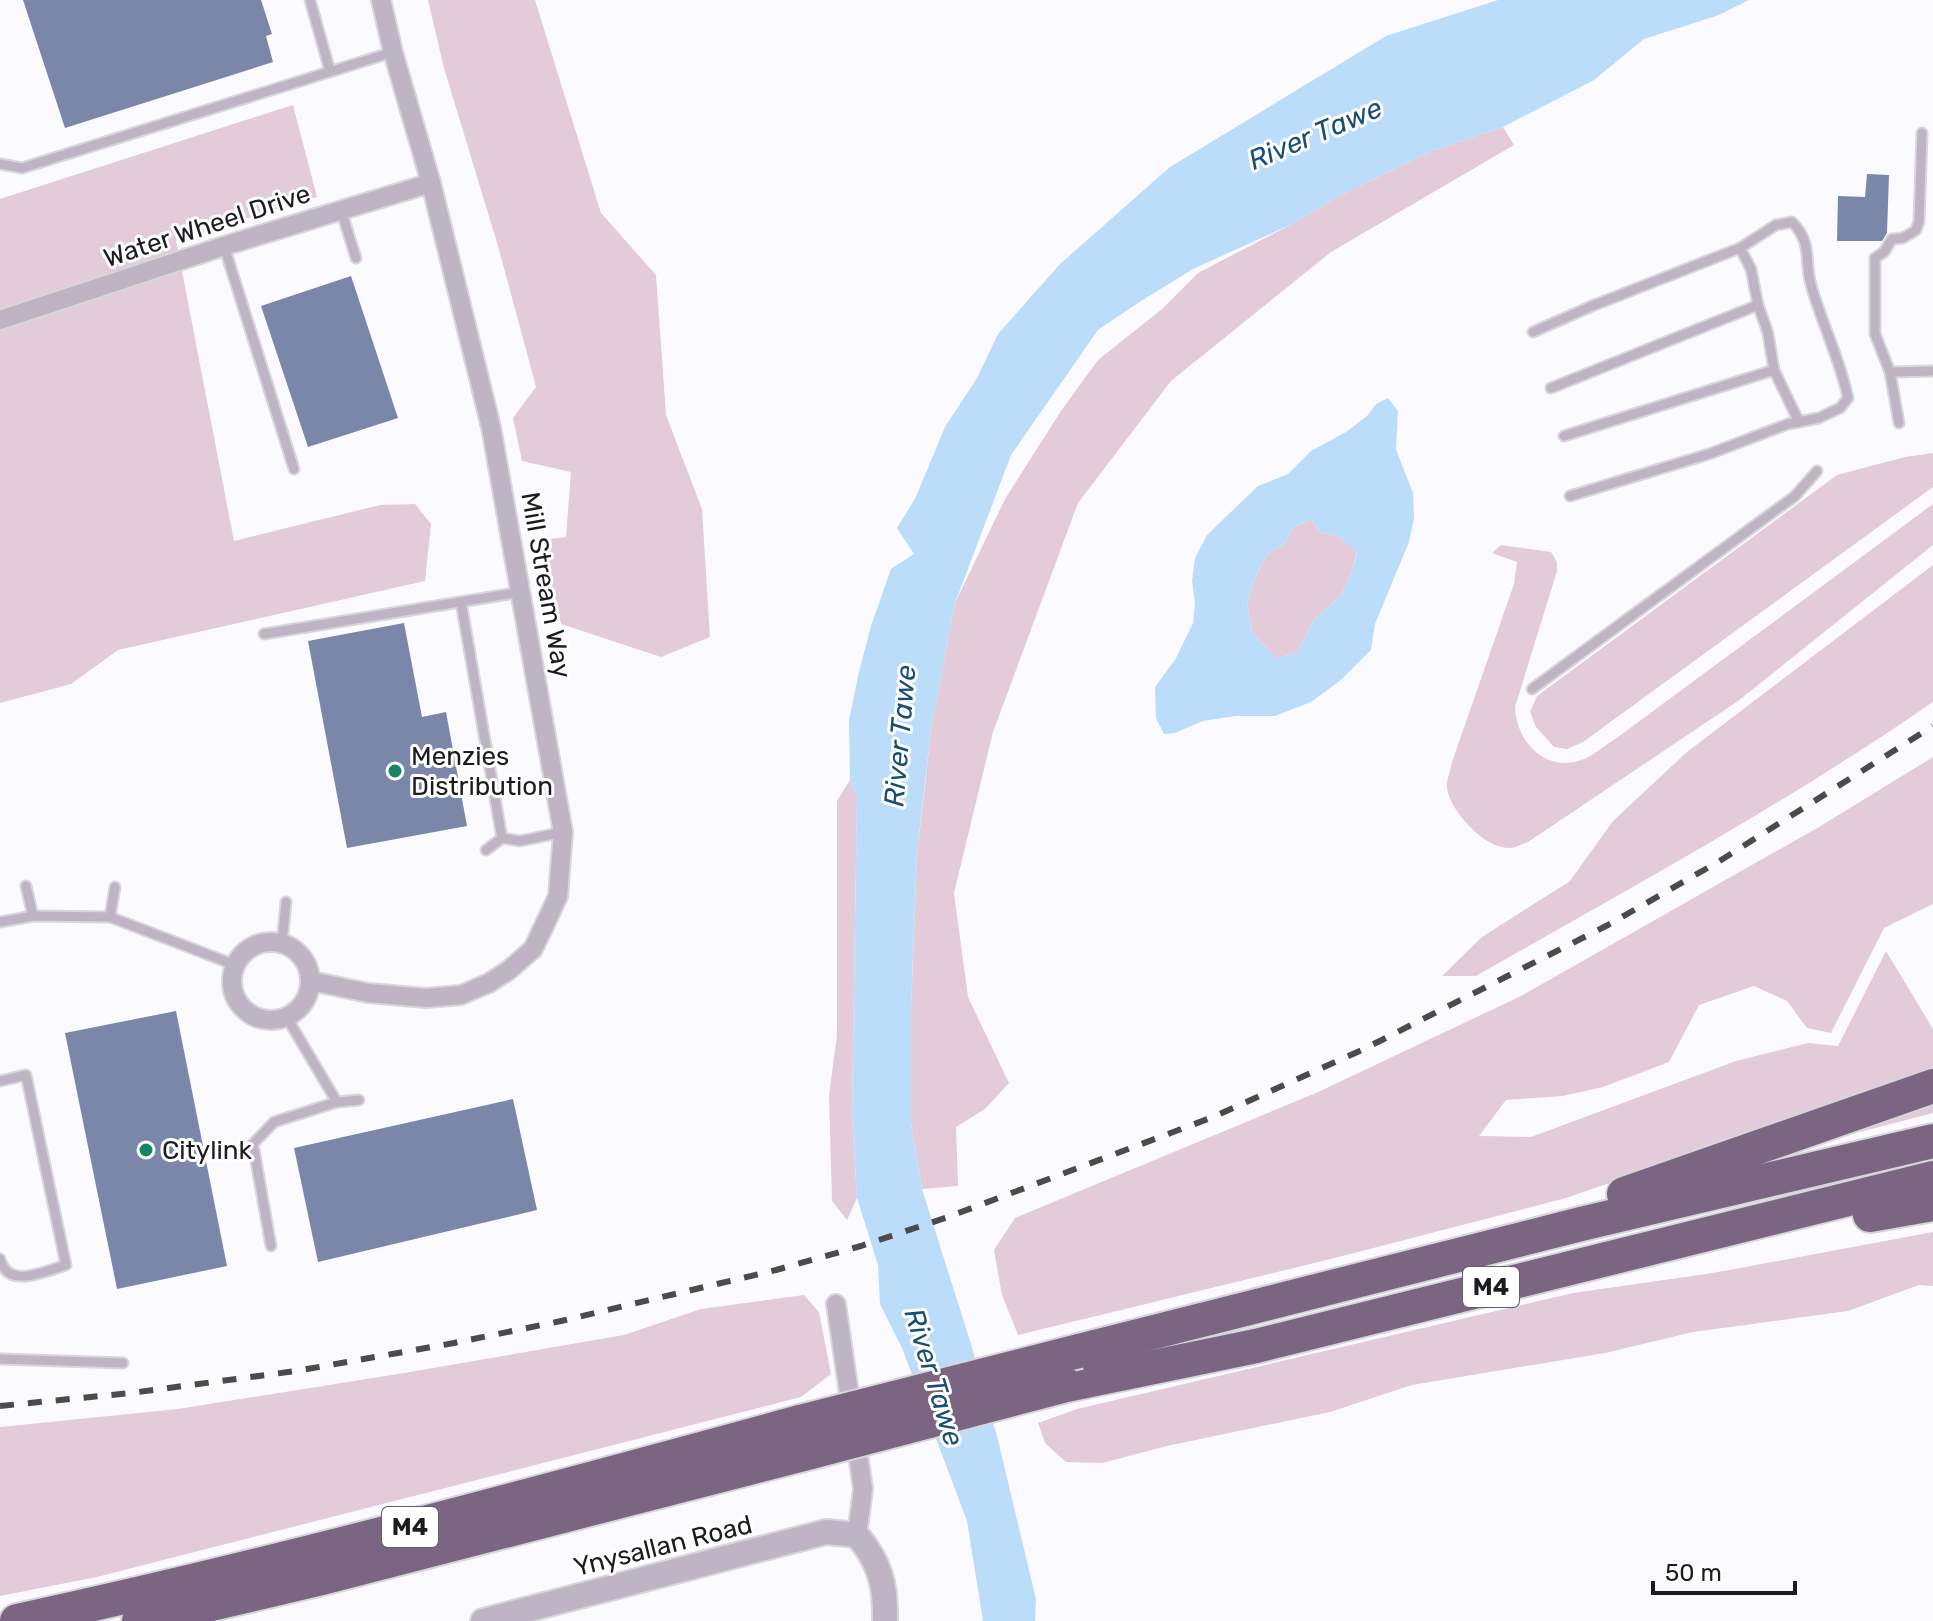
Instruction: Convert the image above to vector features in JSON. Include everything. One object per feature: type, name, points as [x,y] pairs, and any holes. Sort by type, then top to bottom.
[{"type":"highway","name":"M4","points":[[1581,1224],[1624,1195],[1933,1086]]},
{"type":"highway","name":"M4","points":[[139,1621],[338,1574],[806,1437],[1079,1351],[1581,1224],[1933,1141]]},
{"type":"highway","name":"M4","points":[[17,1621],[500,1505],[806,1437],[1256,1346],[1933,1178]]},
{"type":"highway","name":"M4","points":[[1727,1229],[1809,1229],[1933,1204]]},
{"type":"street","name":"Mill Stream Way","points":[[311,981],[368,993],[426,998],[461,995],[489,983],[533,949],[558,896],[563,832],[491,427],[431,183],[381,0]]},
{"type":"street","name":"Water Wheel Drive","points":[[0,320],[224,246],[431,183]]},
{"type":"street","points":[[268,942],[282,943],[303,958],[311,981],[308,995],[298,1010],[287,1018],[263,1020],[243,1009],[233,993],[231,980],[235,965],[254,946],[268,942]]},
{"type":"street","points":[[836,1304],[863,1489],[857,1535],[871,1552],[881,1574],[885,1621]]},
{"type":"street","name":"Ynysallan Road","points":[[483,1621],[826,1532],[857,1535]]},
{"type":"lane","points":[[310,0],[330,71]]},
{"type":"lane","points":[[0,164],[22,168],[393,52]]},
{"type":"lane","points":[[1899,423],[1890,372],[1875,334],[1875,258],[1884,252],[1892,239],[1903,238],[1916,230],[1919,221],[1922,133]]},
{"type":"lane","points":[[341,210],[356,258]]},
{"type":"lane","points":[[1533,332],[1740,248],[1776,225],[1792,222],[1801,231],[1808,255],[1809,280],[1848,398],[1840,408],[1819,418],[1570,496]]},
{"type":"lane","points":[[224,246],[294,469]]},
{"type":"lane","points":[[1740,248],[1751,269],[1774,370],[1799,422]]},
{"type":"lane","points":[[1551,388],[1758,305]]},
{"type":"lane","points":[[1564,436],[1774,370]]},
{"type":"lane","points":[[1890,372],[1933,371]]},
{"type":"lane","points":[[1532,689],[1795,496],[1817,471]]},
{"type":"lane","points":[[264,634],[521,592]]},
{"type":"lane","points":[[461,602],[502,838]]},
{"type":"lane","points":[[486,850],[502,838],[520,841],[563,832]]},
{"type":"lane","points":[[26,886],[33,916]]},
{"type":"lane","points":[[110,917],[115,887]]},
{"type":"lane","points":[[282,943],[286,902]]},
{"type":"lane","points":[[0,922],[33,916],[110,917],[235,965]]},
{"type":"lane","points":[[287,1018],[337,1102]]},
{"type":"lane","points":[[0,1081],[26,1075],[66,1265],[22,1277],[11,1276],[2,1267],[0,1259]]},
{"type":"lane","points":[[271,1246],[253,1144],[274,1122],[337,1102],[359,1100]]},
{"type":"lane","points":[[0,1359],[123,1363]]},
{"type":"shaded area","points":[[428,0],[535,0],[601,213],[656,275],[666,415],[702,509],[710,637],[661,657],[561,624],[542,540],[566,537],[571,472],[522,461],[513,418],[536,387],[498,246],[444,68]]},
{"type":"shaded area","points":[[293,105],[317,197],[176,240],[234,541],[380,505],[415,504],[431,524],[425,581],[118,650],[71,684],[0,703],[0,199]]},
{"type":"shaded area","points":[[1503,127],[1514,145],[1331,252],[1171,381],[1078,503],[993,732],[954,893],[968,997],[1009,1083],[985,1109],[956,1127],[958,1186],[922,1189],[911,1123],[911,1008],[917,853],[931,729],[955,603],[1005,499],[1098,360],[1162,309],[1198,273],[1341,195],[1432,151]]},
{"type":"shaded area","points":[[1933,453],[1933,487],[1583,742],[1567,749],[1554,747],[1536,727],[1530,712],[1537,696],[1837,475]]},
{"type":"shaded area","points":[[1933,504],[1933,545],[1738,701],[1528,842],[1516,847],[1500,847],[1480,836],[1455,807],[1447,788],[1452,762],[1514,584],[1517,562],[1492,553],[1501,545],[1551,552],[1557,562],[1557,571],[1515,707],[1521,731],[1535,751],[1556,762],[1568,763],[1591,756],[1618,737]]},
{"type":"shaded area","points":[[1311,519],[1320,533],[1338,536],[1357,551],[1340,597],[1314,619],[1297,653],[1276,658],[1252,632],[1247,602],[1257,573],[1269,553],[1284,545],[1293,528]]},
{"type":"shaded area","points":[[1933,565],[1933,702],[1765,810],[1476,976],[1442,976],[1482,937],[1570,881],[1613,821],[1687,752]]},
{"type":"shaded area","points":[[1933,757],[1933,904],[1884,928],[1831,1033],[1807,1028],[1787,1001],[1754,986],[1699,1005],[1669,1062],[1603,1087],[1563,1096],[1506,1100],[1479,1136],[1531,1137],[1736,1061],[1808,1043],[1838,1046],[1886,951],[1933,1029],[1933,1071],[1566,1198],[1018,1335],[1002,1295],[994,1250],[1015,1218],[1316,1093],[1521,996],[1819,827]]},
{"type":"shaded area","points":[[850,780],[857,796],[852,1114],[857,1198],[847,1220],[832,1201],[829,1096],[837,1035],[837,801]]},
{"type":"shaded area","points":[[1933,1095],[1933,1113],[1864,1131],[1798,1142]]},
{"type":"shaded area","points":[[1933,1232],[1933,1286],[1919,1285],[1848,1311],[1693,1332],[1605,1353],[1412,1385],[1330,1412],[1167,1446],[1102,1463],[1066,1462],[1045,1443],[1038,1423],[1077,1409],[1573,1293],[1713,1273]]},
{"type":"shaded area","points":[[804,1295],[819,1312],[831,1374],[801,1397],[97,1577],[0,1596],[0,1427],[178,1409],[404,1373],[624,1335],[701,1309]]},
{"type":"water","name":"River Tawe","points":[[1498,0],[1749,0],[1719,15],[1644,39],[1594,80],[1503,127],[1432,151],[1341,195],[1290,225],[1193,269],[1098,330],[1011,455],[955,603],[931,730],[917,853],[911,1008],[911,1123],[922,1189],[998,1440],[1036,1599],[1035,1621],[983,1621],[967,1521],[902,1348],[880,1304],[878,1265],[857,1198],[852,1114],[857,796],[850,780],[849,720],[871,626],[891,569],[914,554],[897,528],[915,499],[945,427],[977,378],[998,334],[1060,264],[1170,167],[1386,36]]},
{"type":"water","points":[[1388,398],[1398,411],[1396,449],[1413,493],[1414,518],[1409,542],[1375,624],[1371,650],[1341,680],[1311,702],[1275,716],[1235,716],[1203,721],[1175,733],[1164,734],[1156,718],[1155,687],[1175,660],[1193,623],[1195,558],[1207,535],[1258,486],[1288,474],[1311,451],[1346,432],[1367,416],[1376,404]],"holes":[[[1311,519],[1320,533],[1338,536],[1357,552],[1351,574],[1340,597],[1314,619],[1297,653],[1276,658],[1252,632],[1247,602],[1257,573],[1269,553],[1284,545],[1293,528]]]},
{"type":"building","points":[[23,0],[261,0],[272,34],[266,36],[273,62],[65,128]]},
{"type":"building","points":[[1867,174],[1889,175],[1887,233],[1882,241],[1837,241],[1838,196],[1865,197]]},
{"type":"building","points":[[351,276],[398,418],[308,447],[261,306]]},
{"type":"building","name":"Menzies Distribution","points":[[404,623],[422,717],[446,712],[467,826],[347,848],[308,641]]},
{"type":"building","name":"Citylink","points":[[176,1011],[227,1266],[117,1289],[65,1033]]},
{"type":"building","points":[[513,1099],[537,1210],[318,1262],[294,1148]]},
{"type":"railway","points":[[0,1406],[131,1393],[296,1371],[454,1343],[776,1270],[948,1217],[1213,1117],[1362,1050],[1608,925],[1718,862],[1933,726]]},
{"type":"place","name":"Menzies Distribution","points":[[395,771]]},
{"type":"place","name":"Citylink","points":[[146,1150]]}]
